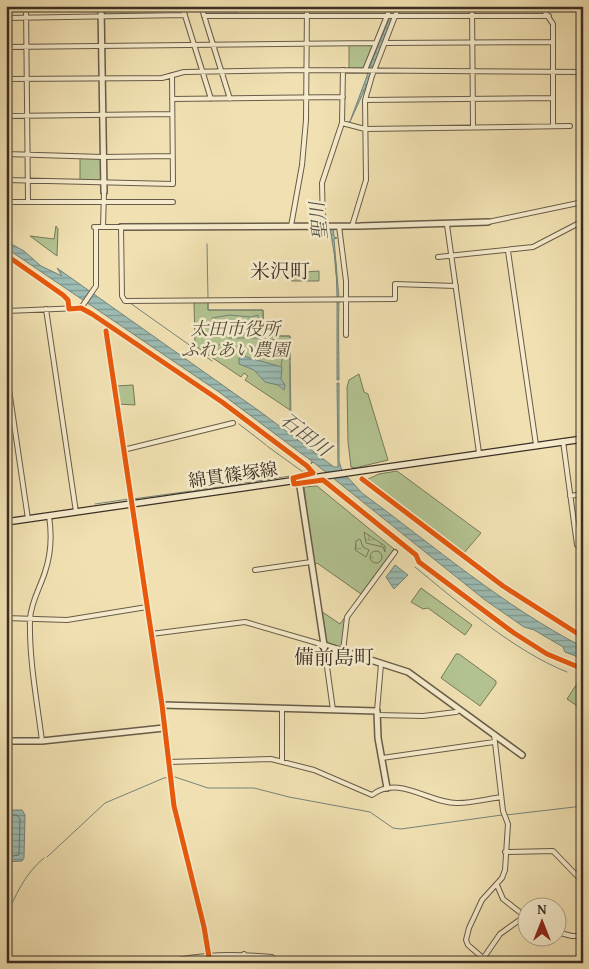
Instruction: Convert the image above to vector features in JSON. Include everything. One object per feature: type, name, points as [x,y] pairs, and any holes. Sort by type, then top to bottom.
[{"type":"main road","name":"綿貫篠塚線","points":[[6,522],[583,439]]},
{"type":"street","points":[[26,6],[28,201]]},
{"type":"street","points":[[101,6],[103,227]]},
{"type":"street","points":[[182,6],[211,100]]},
{"type":"street","points":[[201,6],[230,99]]},
{"type":"street","points":[[291,226],[302,159],[307,97],[306,6]]},
{"type":"street","points":[[352,226],[366,178],[365,100],[370,70],[376,43],[391,6]]},
{"type":"street","points":[[370,70],[385,43],[400,6]]},
{"type":"street","points":[[472,6],[472,126]]},
{"type":"street","points":[[541,6],[553,24],[553,126]]},
{"type":"street","points":[[204,16],[307,14],[549,16]]},
{"type":"street","points":[[6,18],[102,18],[185,15]]},
{"type":"street","points":[[385,43],[553,42]]},
{"type":"street","points":[[6,47],[376,43]]},
{"type":"street","points":[[6,79],[162,78],[184,72],[203,74],[307,70],[583,72]]},
{"type":"street","points":[[324,226],[322,183],[344,123],[343,70]]},
{"type":"street","points":[[6,180],[173,184],[172,75]]},
{"type":"street","points":[[172,99],[343,97]]},
{"type":"street","points":[[365,100],[553,98]]},
{"type":"street","points":[[6,116],[172,114]]},
{"type":"street","points":[[344,123],[364,129],[570,126]]},
{"type":"street","points":[[6,154],[103,157],[172,156]]},
{"type":"street","points":[[6,202],[173,202]]},
{"type":"street","points":[[6,311],[28,312],[82,307],[96,288],[95,227],[447,225],[488,222],[583,202]]},
{"type":"street","points":[[438,257],[533,246],[583,221]]},
{"type":"street","points":[[447,225],[479,453]]},
{"type":"street","points":[[338,226],[344,266],[346,335]]},
{"type":"street","points":[[121,227],[122,296],[124,300],[395,299],[395,284],[456,286]]},
{"type":"street","points":[[508,250],[536,445]]},
{"type":"street","points":[[46,309],[76,512]]},
{"type":"street","points":[[106,331],[162,706],[174,806],[210,963]]},
{"type":"street","points":[[6,369],[28,519]]},
{"type":"street","points":[[123,450],[145,447],[204,429],[233,423]]},
{"type":"street","points":[[563,442],[577,545],[583,546]]},
{"type":"street","points":[[299,480],[332,710]]},
{"type":"street","points":[[570,496],[583,494]]},
{"type":"street","points":[[42,741],[34,683],[30,619],[33,603],[45,573],[50,550],[49,516]]},
{"type":"street","points":[[343,651],[347,617],[395,552]]},
{"type":"street","points":[[255,570],[311,562]]},
{"type":"street","points":[[6,618],[67,620],[147,607]]},
{"type":"street","points":[[150,634],[245,622],[343,651],[412,675],[522,755]]},
{"type":"street","points":[[381,664],[377,713],[386,788]]},
{"type":"street","points":[[162,706],[332,710],[423,716],[459,710]]},
{"type":"street","points":[[282,709],[282,762]]},
{"type":"street","points":[[6,740],[42,741],[164,728]]},
{"type":"street","points":[[483,958],[467,943],[469,928],[482,900],[498,885],[505,870],[508,824],[501,797],[494,734]]},
{"type":"street","points":[[382,758],[494,742]]},
{"type":"street","points":[[168,762],[246,758],[271,759],[314,770],[372,795],[386,788],[399,788],[455,803],[501,797]]},
{"type":"street","points":[[505,852],[553,851],[583,882]]},
{"type":"street","points":[[498,885],[503,899],[516,909]]},
{"type":"street","points":[[480,963],[500,934],[516,923]]},
{"type":"street","points":[[566,934],[583,936]]},
{"type":"street","points":[[242,963],[244,954]]},
{"type":"street","points":[[166,963],[209,955],[244,954],[272,957],[273,963]]},
{"type":"green space","points":[[104,6],[180,6],[182,13],[106,16]]},
{"type":"green space","points":[[349,43],[375,43],[365,68],[349,68]]},
{"type":"green space","points":[[80,157],[103,157],[103,183],[80,182]]},
{"type":"green space","points":[[56,226],[58,229],[57,256],[30,236],[54,239]]},
{"type":"green space","points":[[319,271],[319,281],[292,281],[292,273]]},
{"type":"green space","name":"太田市役所 ふれあい農園","points":[[194,301],[208,301],[208,310],[263,310],[264,336],[290,336],[290,410],[245,380],[248,376],[244,373],[241,377],[195,346]]},
{"type":"green space","points":[[359,374],[364,392],[368,394],[388,460],[355,468],[351,467],[348,442],[347,387],[349,380]]},
{"type":"green space","points":[[133,385],[135,405],[118,404],[116,386]]},
{"type":"green space","points":[[397,471],[481,533],[463,554],[366,480],[379,474]]},
{"type":"green space","points":[[317,486],[394,549],[361,594],[317,563],[314,566],[304,487]]},
{"type":"green space","points":[[364,532],[385,546],[385,552],[383,547],[366,543]]},
{"type":"green space","points":[[360,539],[363,547],[369,550],[366,557],[355,550],[356,541]]},
{"type":"green space","points":[[374,551],[378,551],[382,557],[378,563],[374,563],[370,559],[370,555]]},
{"type":"green space","points":[[421,588],[472,625],[465,635],[428,608],[423,609],[411,602]]},
{"type":"green space","points":[[321,611],[340,624],[345,617],[342,648],[325,642]]},
{"type":"green space","points":[[456,654],[459,654],[496,681],[496,684],[480,706],[441,678]]},
{"type":"green space","points":[[580,679],[583,680],[583,710],[567,699]]},
{"type":"water","points":[[203,6],[237,6],[237,13],[207,14]]},
{"type":"water","points":[[390,17],[394,17],[374,68],[369,68]]},
{"type":"water","points":[[368,71],[373,71],[349,124],[367,76]]},
{"type":"water","points":[[333,227],[334,237],[337,238],[334,239],[339,298],[337,298],[336,264],[330,228]]},
{"type":"water","points":[[6,241],[24,251],[41,266],[62,276],[57,268],[262,413],[334,467],[338,467],[337,383],[339,383],[339,461],[342,471],[362,493],[469,574],[553,631],[583,647],[583,659],[565,652],[563,647],[534,630],[524,627],[485,600],[313,462],[311,464],[312,461],[219,392],[6,248]]},
{"type":"water","points":[[337,300],[339,300],[339,380],[337,380]]},
{"type":"water","points":[[243,356],[282,367],[281,379],[285,385],[284,390],[278,385],[265,382],[254,370],[239,364],[239,358]]},
{"type":"water","points":[[395,565],[408,575],[394,589],[386,577]]},
{"type":"water","points":[[6,810],[22,810],[25,815],[24,858],[22,861],[6,862]]},
{"type":"waterway","points":[[207,244],[208,298]]},
{"type":"waterway","name":"聖川","points":[[334,250],[336,275]]},
{"type":"waterway","points":[[208,302],[208,310],[263,310],[263,336],[290,336],[290,360]]},
{"type":"waterway","points":[[130,303],[212,361]]},
{"type":"waterway","points":[[212,318],[230,315],[251,317],[258,315],[258,338],[285,341],[281,366]]},
{"type":"waterway","points":[[219,345],[230,338],[258,338]]},
{"type":"waterway","name":"石田川","points":[[290,363],[291,415]]},
{"type":"waterway","points":[[239,424],[266,445]]},
{"type":"waterway","points":[[267,446],[303,472]]},
{"type":"waterway","points":[[245,483],[297,475],[304,471]]},
{"type":"waterway","points":[[133,499],[242,484]]},
{"type":"waterway","points":[[95,504],[129,499]]},
{"type":"waterway","points":[[415,567],[468,611],[507,639],[527,652],[567,672]]},
{"type":"waterway","points":[[47,857],[105,803],[164,778],[175,777],[208,788],[254,788],[289,797],[370,812],[393,828],[401,829],[502,815]]},
{"type":"waterway","points":[[506,815],[583,806]]},
{"type":"waterway","points":[[6,918],[21,885],[44,858]]},
{"type":"cycle path","points":[[6,255],[63,295],[68,300],[69,309],[81,308],[92,314],[222,402],[307,466],[313,473],[293,478],[294,484],[323,480],[416,555],[419,562],[514,633],[547,654],[583,669]]},
{"type":"cycle path","points":[[106,331],[162,705],[174,806],[204,927],[210,963]]},
{"type":"cycle path","points":[[362,479],[503,586],[583,637]]},
{"type":"district","name":"米沢町","points":[[280,271]]},
{"type":"district","name":"備前島町","points":[[334,657]]}]
